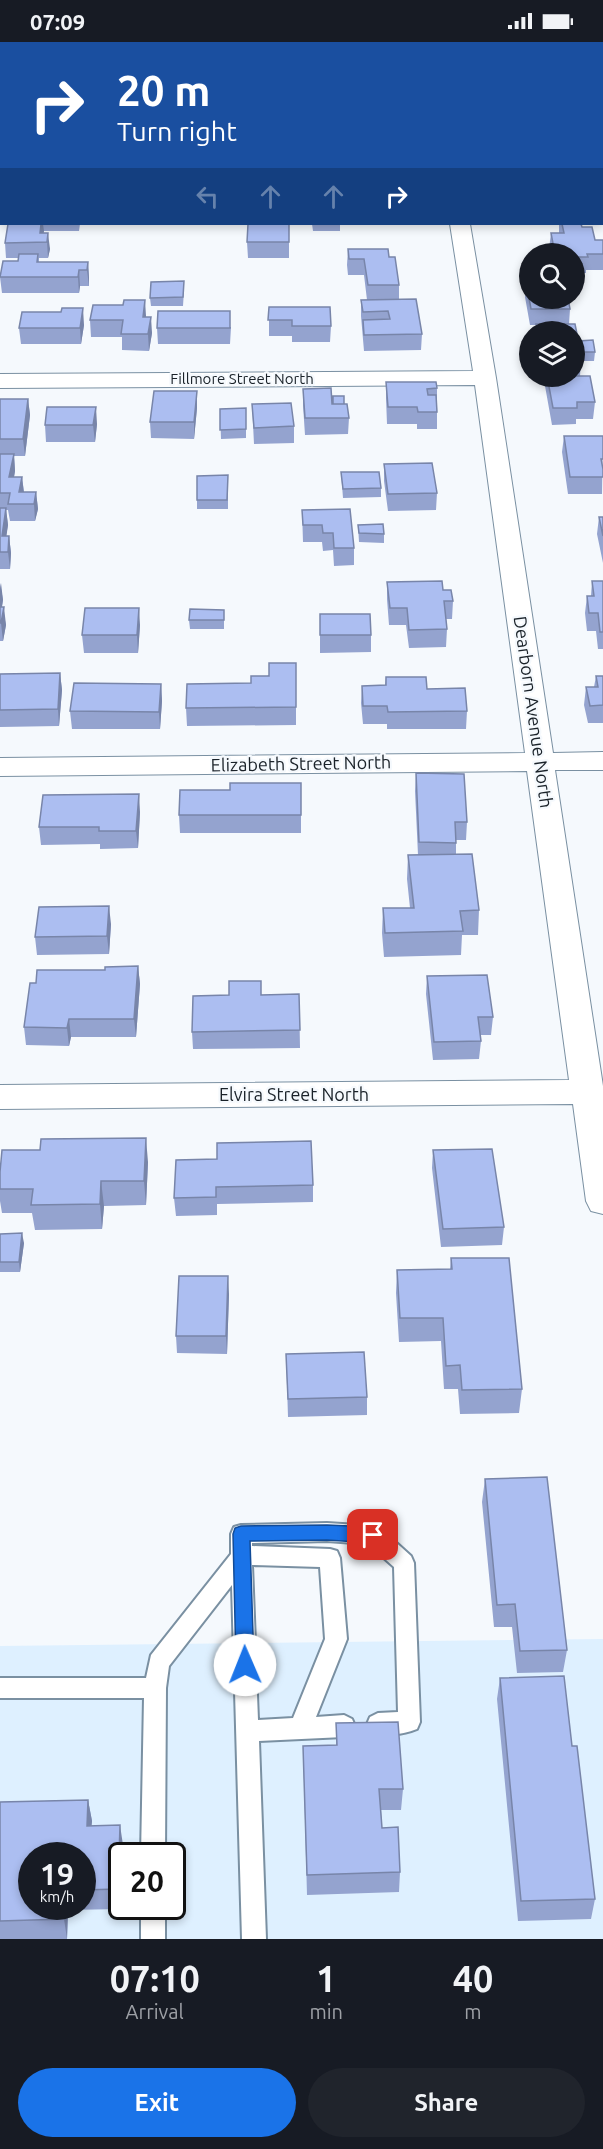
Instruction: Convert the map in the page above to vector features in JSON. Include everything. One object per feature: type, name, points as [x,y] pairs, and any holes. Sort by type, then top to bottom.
[{"type":"street","name":"Dearborn Avenue North","points":[[460,225],[485,378],[603,1201]]},
{"type":"street","name":"Fillmore Street North","points":[[0,381],[485,378]]},
{"type":"street","name":"Elizabeth Street North","points":[[0,767],[603,760]]},
{"type":"street","name":"Elvira Street North","points":[[0,1097],[588,1092]]},
{"type":"lane","points":[[247,1731],[409,1722],[404,1563],[373,1535],[327,1532],[241,1534],[243,1555],[247,1731],[254,1939]]},
{"type":"lane","points":[[153,1842],[155,1688],[159,1662],[243,1555]]},
{"type":"lane","points":[[243,1555],[330,1558],[336,1639],[300,1728]]},
{"type":"lane","points":[[0,1688],[155,1688]]},
{"type":"lane","points":[[153,1920],[153,1939]]},
{"type":"shaded area","points":[[603,1639],[603,1939],[0,1939],[0,1646]]},
{"type":"building","points":[[8,225],[41,225],[40,233],[48,233],[47,242],[5,243]]},
{"type":"building","points":[[248,225],[289,225],[289,242],[247,242]]},
{"type":"building","points":[[562,225],[592,227],[595,240],[603,240],[603,254],[587,254],[588,257],[585,257],[585,243],[553,243],[551,233],[564,233]]},
{"type":"building","points":[[348,249],[388,249],[389,257],[395,257],[399,285],[368,285],[364,259],[349,259]]},
{"type":"building","points":[[19,254],[38,254],[37,262],[88,262],[87,270],[79,270],[78,277],[0,277],[3,261],[18,261]]},
{"type":"building","points":[[184,281],[183,297],[150,298],[151,282]]},
{"type":"building","points":[[416,299],[422,334],[364,335],[363,320],[390,319],[388,311],[363,312],[361,300]]},
{"type":"building","points":[[124,300],[145,300],[143,317],[151,317],[148,334],[121,334],[123,320],[90,320],[93,305],[123,305]]},
{"type":"building","points":[[269,307],[330,307],[331,326],[292,326],[292,320],[268,320]]},
{"type":"building","points":[[62,308],[83,308],[80,328],[19,328],[22,312],[61,312]]},
{"type":"building","points":[[158,311],[230,311],[230,328],[157,328]]},
{"type":"building","points":[[593,340],[595,352],[585,352],[585,341]]},
{"type":"building","points":[[585,376],[590,376],[595,402],[577,402],[577,408],[553,408],[549,387],[585,387]]},
{"type":"building","points":[[386,382],[436,382],[437,388],[427,389],[428,395],[436,395],[437,412],[418,412],[417,407],[388,407]]},
{"type":"building","points":[[331,388],[332,404],[347,404],[349,418],[305,418],[303,389]]},
{"type":"building","points":[[154,391],[197,391],[194,422],[150,422]]},
{"type":"building","points":[[333,396],[344,396],[344,404],[333,404]]},
{"type":"building","points":[[0,399],[28,399],[23,439],[0,439]]},
{"type":"building","points":[[291,403],[294,426],[254,428],[252,404]]},
{"type":"building","points":[[47,407],[96,407],[93,425],[45,425]]},
{"type":"building","points":[[246,408],[246,429],[220,430],[220,409]]},
{"type":"building","points":[[564,436],[603,436],[603,459],[601,459],[603,477],[570,477]]},
{"type":"building","points":[[0,454],[14,454],[9,477],[22,477],[19,492],[36,492],[34,504],[8,504],[10,493],[0,493]]},
{"type":"building","points":[[432,463],[437,493],[388,494],[384,464]]},
{"type":"building","points":[[341,472],[379,472],[381,488],[343,489]]},
{"type":"building","points":[[228,475],[227,500],[197,500],[197,476]]},
{"type":"building","points":[[0,508],[6,508],[2,536],[9,536],[8,552],[0,552]]},
{"type":"building","points":[[350,509],[354,548],[334,548],[333,533],[323,533],[322,525],[303,525],[302,510]]},
{"type":"building","points":[[599,517],[603,517],[603,536]]},
{"type":"building","points":[[383,524],[384,534],[359,533],[358,525]]},
{"type":"building","points":[[442,581],[443,590],[451,590],[453,601],[444,601],[447,629],[409,630],[407,608],[390,608],[387,582]]},
{"type":"building","points":[[592,581],[603,581],[603,632],[600,632],[598,613],[589,613],[587,596],[594,596]]},
{"type":"building","points":[[0,607],[4,607],[1,623],[0,623]]},
{"type":"building","points":[[85,608],[139,608],[137,635],[82,635]]},
{"type":"building","points":[[190,609],[224,610],[224,620],[189,620]]},
{"type":"building","points":[[320,614],[370,614],[371,635],[320,635]]},
{"type":"building","points":[[269,663],[296,663],[296,707],[186,708],[187,684],[251,683],[251,676],[269,676]]},
{"type":"building","points":[[60,673],[58,709],[0,710],[0,674]]},
{"type":"building","points":[[596,676],[603,676],[603,705],[590,706],[586,687],[598,687]]},
{"type":"building","points":[[386,677],[426,677],[427,689],[465,688],[467,711],[388,712],[387,706],[363,706],[362,686],[386,685]]},
{"type":"building","points":[[74,683],[161,684],[159,712],[70,711]]},
{"type":"building","points":[[416,773],[464,774],[467,822],[455,822],[456,843],[419,842]]},
{"type":"building","points":[[230,783],[301,783],[301,815],[179,815],[180,790],[230,790]]},
{"type":"building","points":[[139,794],[136,831],[99,831],[99,827],[39,827],[43,795]]},
{"type":"building","points":[[472,854],[479,910],[460,911],[463,931],[385,933],[383,908],[414,908],[408,855]]},
{"type":"building","points":[[109,906],[107,936],[35,937],[39,907]]},
{"type":"building","points":[[138,966],[134,1019],[69,1019],[67,1028],[24,1027],[30,983],[36,983],[37,970],[105,970],[105,967]]},
{"type":"building","points":[[487,975],[493,1017],[478,1017],[481,1041],[434,1042],[427,976]]},
{"type":"building","points":[[229,981],[261,981],[261,995],[299,994],[300,1030],[192,1032],[193,996],[229,995]]},
{"type":"building","points":[[146,1138],[144,1181],[101,1181],[100,1204],[31,1205],[33,1189],[0,1189],[2,1150],[40,1150],[41,1139]]},
{"type":"building","points":[[311,1141],[313,1185],[216,1187],[216,1197],[174,1198],[176,1160],[217,1159],[217,1143]]},
{"type":"building","points":[[492,1149],[504,1227],[443,1229],[433,1150]]},
{"type":"building","points":[[22,1233],[19,1262],[0,1262],[0,1234]]},
{"type":"building","points":[[451,1258],[509,1258],[522,1389],[462,1390],[460,1365],[446,1366],[443,1318],[400,1318],[397,1270],[452,1269]]},
{"type":"building","points":[[179,1276],[228,1276],[226,1336],[176,1336]]},
{"type":"building","points":[[364,1352],[367,1397],[288,1399],[286,1354]]},
{"type":"building","points":[[547,1477],[567,1650],[520,1651],[515,1604],[497,1605],[485,1479]]},
{"type":"building","points":[[564,1676],[572,1746],[577,1746],[595,1899],[521,1901],[500,1678]]},
{"type":"building","points":[[398,1722],[403,1789],[379,1789],[382,1828],[398,1827],[400,1872],[307,1875],[303,1746],[337,1745],[336,1723]]},
{"type":"building","points":[[88,1800],[87,1826],[120,1825],[119,1842],[108,1842],[108,1889],[96,1890],[96,1842],[18,1842],[18,1920],[32,1920],[0,1921],[0,1802]]},
{"type":"route","points":[[245,1665],[241,1534],[327,1532],[373,1535]]}]
